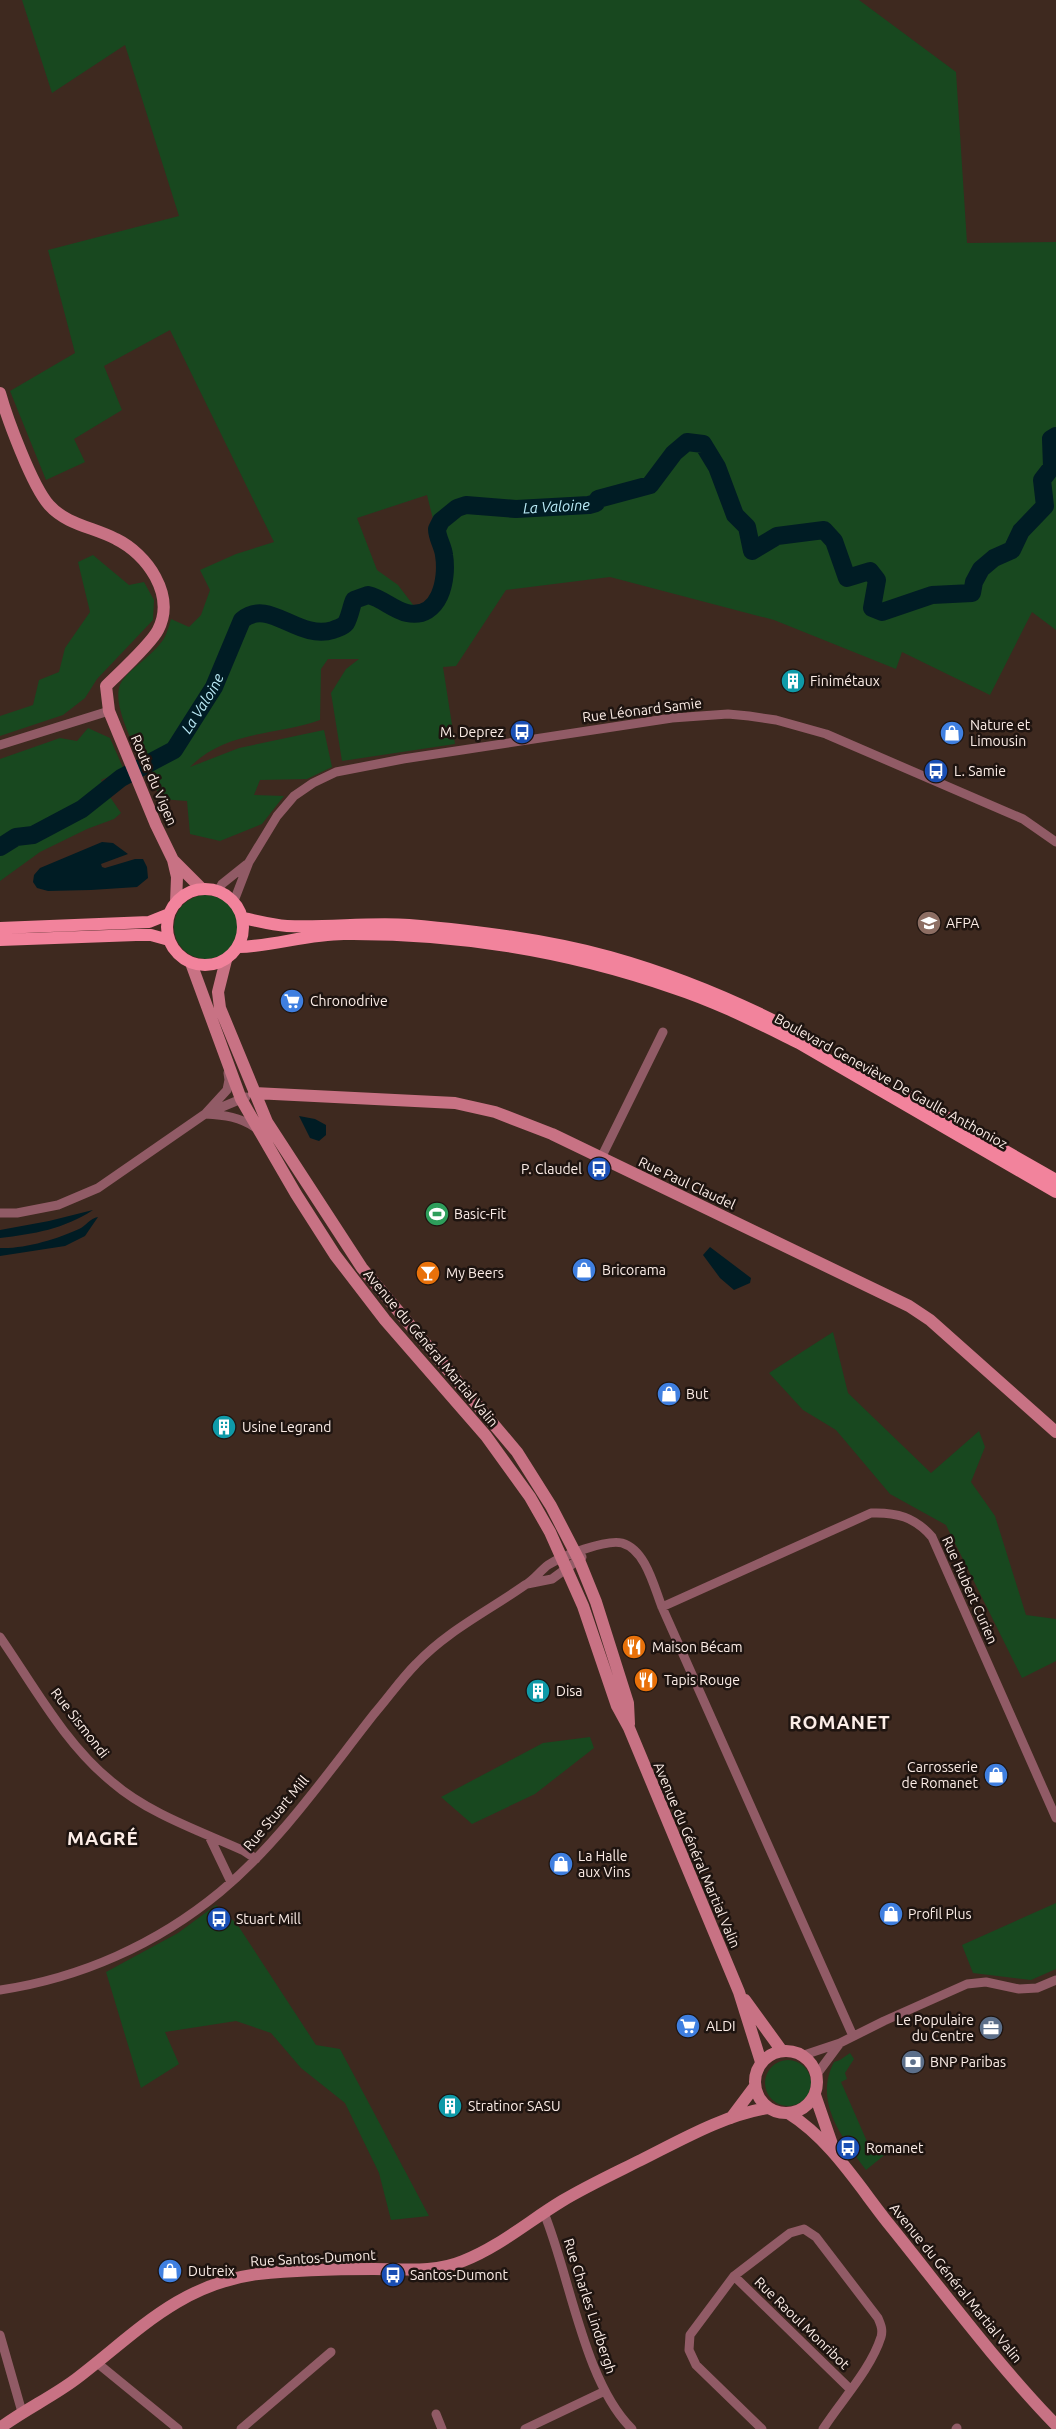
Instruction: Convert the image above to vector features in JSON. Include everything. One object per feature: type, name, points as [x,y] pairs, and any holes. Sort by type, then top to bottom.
[{"type":"main road","name":"Route du Vigen","points":[[0,393],[21,450],[49,504],[69,521],[116,539],[134,550],[152,570],[162,594],[163,614],[158,630],[106,686],[109,711],[173,860],[177,877],[176,902]]},
{"type":"main road","name":"Route du Vigen","points":[[173,860],[202,889]]},
{"type":"main road","points":[[202,889],[218,891],[234,901],[243,918],[244,933],[239,947],[226,960],[211,965],[191,963],[176,952],[169,940],[167,927],[169,914],[176,902],[190,892],[202,889]]},
{"type":"main road","points":[[0,928],[149,922],[169,914]]},
{"type":"main road","name":"Boulevard Geneviève De Gaulle Anthonioz","points":[[243,918],[287,926],[406,925],[484,933],[543,942],[619,960],[697,987],[754,1010],[802,1035],[1056,1180]]},
{"type":"main road","name":"Boulevard Geneviève De Gaulle Anthonioz","points":[[239,947],[261,946],[293,939],[342,934],[406,935],[514,947],[574,958],[622,971],[676,988],[756,1022],[799,1043],[1056,1192]]},
{"type":"main road","points":[[0,940],[136,935],[169,940]]},
{"type":"main road","name":"Avenue du Général Martial Valin","points":[[226,960],[218,992],[220,1008],[267,1122],[362,1268],[517,1452],[551,1506],[577,1556],[596,1602],[626,1696],[629,1728]]},
{"type":"main road","name":"Avenue du Général Martial Valin","points":[[191,963],[240,1096],[335,1255],[385,1320],[486,1436],[530,1497],[565,1563],[583,1606],[617,1706],[629,1728],[739,1992],[761,2062]]},
{"type":"main road","name":"Rue Paul Claudel","points":[[254,1093],[435,1100],[470,1106],[511,1117],[601,1158],[909,1306],[930,1320],[1056,1432]]},
{"type":"main road","name":"Avenue du Général Martial Valin","points":[[739,1992],[782,2051]]},
{"type":"main road","points":[[782,2051],[804,2055],[812,2064],[817,2074],[818,2087],[815,2095],[804,2108],[788,2114],[768,2108],[758,2096],[755,2086],[757,2071],[761,2062],[774,2053],[782,2051]]},
{"type":"main road","name":"Rue Santos-Dumont","points":[[731,2118],[755,2086]]},
{"type":"main road","name":"Avenue du Général Martial Valin","points":[[815,2095],[836,2157]]},
{"type":"main road","name":"Rue Santos-Dumont","points":[[0,2428],[20,2413],[74,2380],[165,2308],[192,2293],[213,2285],[260,2274],[373,2269],[429,2270],[453,2265],[498,2244],[544,2213],[616,2172],[731,2118],[768,2108]]},
{"type":"main road","name":"Avenue du Général Martial Valin","points":[[788,2114],[806,2126],[836,2157],[1021,2389],[1056,2425]]},
{"type":"main road","name":"Rue Santos-Dumont","points":[[0,2417],[20,2413]]},
{"type":"street","points":[[0,745],[109,711]]},
{"type":"street","name":"Rue Léonard Samie","points":[[249,862],[277,816],[294,796],[313,783],[336,772],[403,759],[672,718],[728,714],[776,720],[826,734],[1023,820],[1056,842]]},
{"type":"street","points":[[218,891],[222,884],[249,862]]},
{"type":"street","points":[[234,901],[249,862]]},
{"type":"street","points":[[601,1158],[663,1032]]},
{"type":"street","points":[[205,1114],[227,1090],[229,1080],[224,1056]]},
{"type":"street","points":[[219,1100],[254,1093]]},
{"type":"street","points":[[0,1213],[31,1211],[58,1205],[98,1188],[205,1114],[240,1096]]},
{"type":"street","points":[[205,1114],[230,1115],[246,1121],[258,1129]]},
{"type":"street","name":"Rue Hubert Curien","points":[[662,1607],[871,1513],[890,1513],[907,1517],[922,1525],[932,1537],[1056,1818]]},
{"type":"street","name":"Rue Stuart Mill","points":[[527,1584],[552,1579],[565,1563],[588,1549],[603,1544],[621,1543],[633,1549],[642,1559],[662,1607]]},
{"type":"street","name":"Rue Stuart Mill","points":[[0,1990],[27,1986],[88,1968],[133,1949],[179,1922],[232,1882],[256,1859],[416,1664],[463,1624],[527,1584],[547,1566],[565,1563]]},
{"type":"street","points":[[662,1607],[853,2036]]},
{"type":"street","name":"Rue Sismondi","points":[[0,1637],[82,1753],[112,1783],[152,1809],[244,1851],[256,1859]]},
{"type":"street","points":[[209,1836],[232,1882]]},
{"type":"street","points":[[804,2055],[840,2043],[967,1984],[986,1982],[1019,1989],[1037,1988],[1056,1980]]},
{"type":"street","points":[[817,2074],[840,2043]]},
{"type":"street","name":"Rue Charles Lindbergh","points":[[544,2213],[598,2377],[623,2420],[632,2429]]},
{"type":"street","points":[[762,2429],[696,2365],[689,2350],[690,2335],[734,2276],[790,2233],[804,2228],[816,2238],[878,2318],[882,2327],[881,2336],[870,2361],[823,2429]]},
{"type":"street","name":"Rue Raoul Monribot","points":[[734,2276],[850,2389]]},
{"type":"street","points":[[0,2334],[20,2413]]},
{"type":"street","points":[[241,2429],[331,2352]]},
{"type":"street","points":[[96,2362],[178,2429]]},
{"type":"street","points":[[524,2429],[605,2392]]},
{"type":"street","points":[[436,2414],[442,2429]]},
{"type":"green space","points":[[22,0],[859,0],[956,72],[967,243],[1056,242],[1056,630],[1032,612],[990,695],[902,652],[896,669],[774,620],[610,577],[506,590],[456,666],[443,667],[455,744],[342,761],[331,693],[346,669],[359,659],[328,659],[321,669],[320,720],[235,740],[219,746],[204,755],[190,767],[239,748],[324,730],[332,767],[307,779],[260,780],[254,795],[284,796],[262,824],[220,841],[190,834],[187,801],[161,799],[131,740],[124,722],[118,692],[126,676],[154,651],[163,640],[171,619],[189,627],[201,615],[210,590],[200,570],[236,554],[274,542],[170,330],[104,366],[122,410],[74,439],[85,462],[46,480],[10,391],[75,353],[48,250],[179,216],[125,45],[52,93]],"holes":[[[427,495],[450,587],[428,602],[414,606],[398,585],[377,570],[357,518]]]},
{"type":"green space","points":[[93,555],[129,585],[144,582],[154,600],[153,620],[97,679],[85,698],[63,715],[0,736],[0,716],[33,705],[39,680],[59,672],[65,648],[90,612],[78,562]]},
{"type":"green space","points":[[88,728],[110,738],[124,770],[101,780],[121,813],[114,819],[87,829],[40,852],[0,881],[0,759],[60,738],[77,741]]},
{"type":"green space","points":[[200,895],[212,895],[229,904],[236,915],[238,927],[236,939],[229,950],[212,959],[200,959],[188,954],[179,945],[174,933],[174,921],[179,909],[188,900]]},
{"type":"green space","points":[[833,1332],[848,1393],[931,1473],[979,1431],[985,1447],[971,1482],[995,1516],[1026,1615],[1056,1619],[1056,1661],[1022,1678],[946,1525],[890,1494],[836,1430],[803,1410],[769,1373]]},
{"type":"green space","points":[[590,1737],[594,1748],[535,1794],[472,1824],[441,1797],[543,1743]]},
{"type":"green space","points":[[1056,1903],[1056,1969],[1031,1980],[973,1973],[962,1945]]},
{"type":"green space","points":[[216,1905],[237,1924],[316,2045],[340,2049],[429,2216],[391,2220],[379,2173],[345,2103],[301,2068],[271,2033],[236,2021],[165,2032],[179,2064],[141,2088],[106,1972],[178,1933]]},
{"type":"green space","points":[[850,2053],[854,2059],[845,2073],[847,2079],[841,2082],[869,2146],[877,2143],[880,2149],[885,2146],[892,2149],[866,2170],[840,2133],[829,2106],[828,2077],[834,2062]]},
{"type":"green space","points":[[788,2060],[801,2064],[807,2070],[811,2083],[807,2096],[801,2102],[788,2106],[775,2102],[769,2096],[765,2083],[769,2070],[775,2064]]},
{"type":"water","points":[[102,842],[113,843],[128,854],[101,864],[102,867],[105,868],[135,859],[143,859],[147,867],[148,878],[137,887],[91,890],[48,891],[37,888],[33,882],[34,875],[40,868]]},
{"type":"water","points":[[299,1116],[315,1119],[326,1125],[326,1135],[319,1141],[310,1138]]},
{"type":"water","points":[[93,1210],[71,1222],[48,1230],[0,1238],[0,1230],[49,1221]]},
{"type":"water","points":[[98,1217],[85,1236],[65,1246],[0,1256],[0,1248],[20,1247],[51,1240],[79,1229]]},
{"type":"water","points":[[710,1247],[751,1278],[750,1283],[734,1290],[720,1278],[703,1255]]},
{"type":"waterway","name":"La Valoine","points":[[0,847],[16,837],[33,835],[82,809],[121,778],[174,750],[214,687],[242,620],[252,614],[263,613],[296,626],[320,632],[343,626],[346,623],[354,600],[368,595],[407,613],[418,614],[427,610],[439,596],[445,575],[444,555],[437,529],[441,521],[457,508],[466,505],[516,509],[589,505],[596,503],[598,499],[650,485],[674,453],[687,442],[703,444],[717,467],[735,515],[747,527],[752,551],[777,536],[824,530],[834,541],[847,578],[870,571],[877,580],[872,608],[882,612],[932,595],[972,593],[974,582],[981,569],[994,558],[1012,550],[1021,531],[1045,506],[1042,480],[1052,467],[1051,439],[1056,436]]},
{"type":"place","name":"Finimétaux","points":[[793,681]]},
{"type":"place","name":"M. Deprez","points":[[522,732]]},
{"type":"place","name":"Nature et Limousin","points":[[952,733]]},
{"type":"place","name":"L. Samie","points":[[936,771]]},
{"type":"place","name":"AFPA","points":[[929,923]]},
{"type":"place","name":"Chronodrive","points":[[292,1001]]},
{"type":"place","name":"P. Claudel","points":[[599,1169]]},
{"type":"place","name":"Basic-Fit","points":[[437,1214]]},
{"type":"place","name":"Bricorama","points":[[584,1270]]},
{"type":"place","name":"My Beers","points":[[428,1273]]},
{"type":"place","name":"But","points":[[669,1394]]},
{"type":"place","name":"Usine Legrand","points":[[224,1427]]},
{"type":"place","name":"Maison Bécam","points":[[634,1647]]},
{"type":"place","name":"Tapis Rouge","points":[[646,1680]]},
{"type":"place","name":"Disa","points":[[538,1691]]},
{"type":"place","name":"Carrosserie de Romanet","points":[[996,1775]]},
{"type":"place","name":"La Halle aux Vins","points":[[561,1864]]},
{"type":"place","name":"Profil Plus","points":[[891,1914]]},
{"type":"place","name":"Stuart Mill","points":[[219,1919]]},
{"type":"place","name":"ALDI","points":[[688,2026]]},
{"type":"place","name":"Le Populaire du Centre","points":[[991,2028]]},
{"type":"place","name":"BNP Paribas","points":[[913,2062]]},
{"type":"place","name":"Stratinor SASU","points":[[450,2106]]},
{"type":"place","name":"Romanet","points":[[848,2148]]},
{"type":"place","name":"Dutreix","points":[[170,2271]]},
{"type":"place","name":"Santos-Dumont","points":[[393,2275]]},
{"type":"district","name":"ROMANET","points":[[840,1722]]},
{"type":"district","name":"MAGRÉ","points":[[103,1838]]}]
